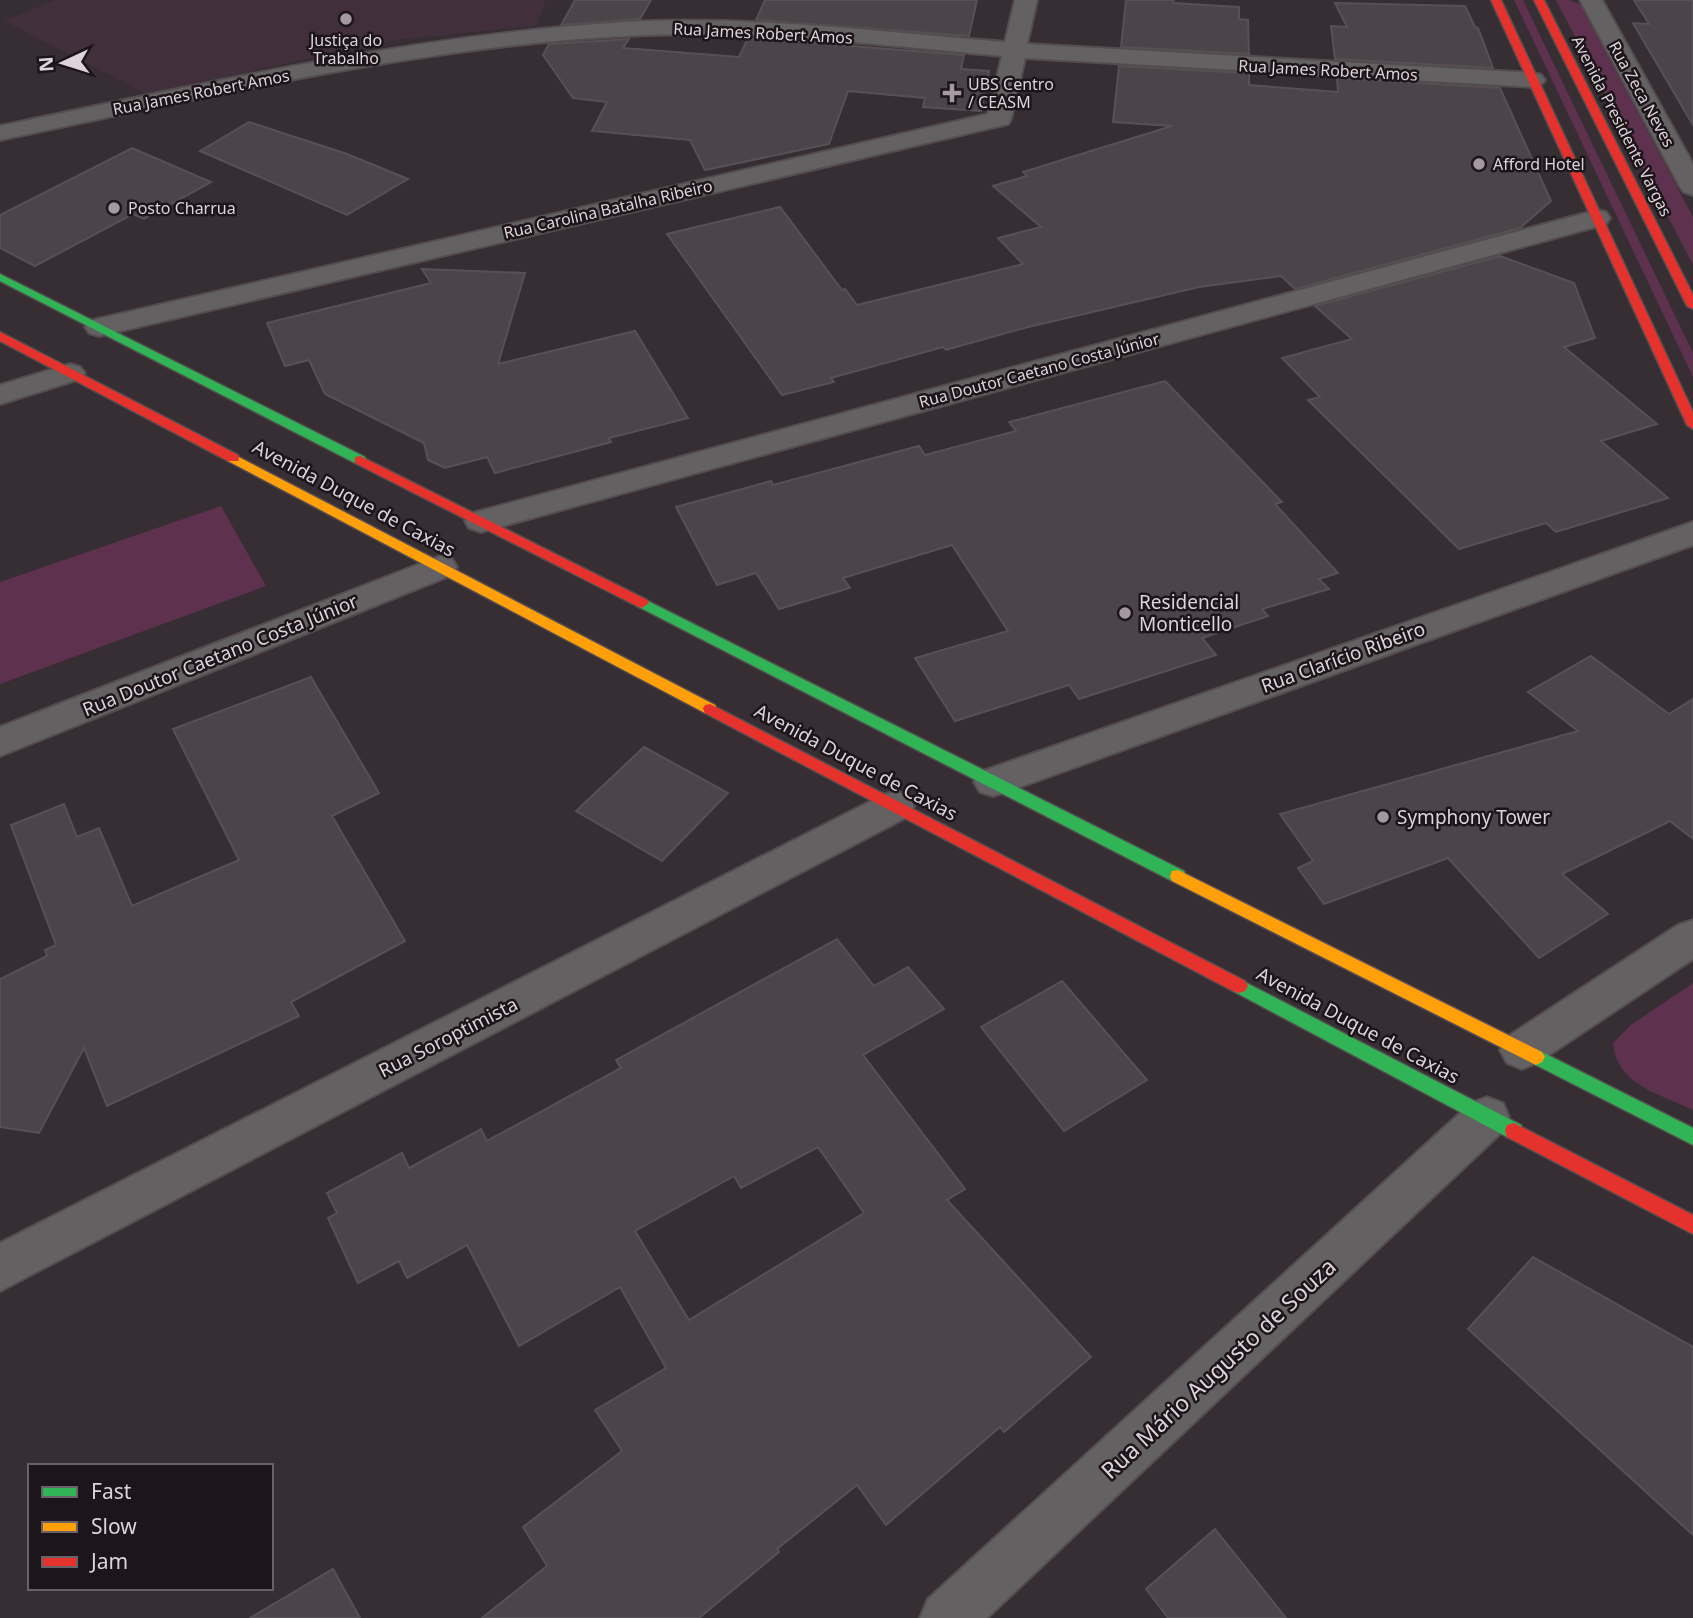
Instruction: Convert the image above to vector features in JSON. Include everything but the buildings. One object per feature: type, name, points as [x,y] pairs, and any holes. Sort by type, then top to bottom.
[{"type":"main road","points":[[1496,0],[1693,425]]},
{"type":"main road","name":"Avenida Presidente Vargas","points":[[1539,0],[1693,306]]},
{"type":"main road","name":"Avenida Duque de Caxias","points":[[0,277],[1693,1137]]},
{"type":"main road","name":"Avenida Duque de Caxias","points":[[0,336],[1693,1225]]},
{"type":"street","name":"Rua Carolina Batalha Ribeiro","points":[[99,327],[999,119],[1026,0]]},
{"type":"street","name":"Rua Zeca Neves","points":[[1591,0],[1693,187]]},
{"type":"street","name":"Rua James Robert Amos","points":[[0,133],[352,62],[477,42],[562,33],[696,28],[1247,66],[1534,80]]},
{"type":"street","name":"Rua Doutor Caetano Costa Júnior","points":[[481,522],[1597,218]]},
{"type":"street","points":[[0,395],[70,373]]},
{"type":"street","name":"Rua Clarício Ribeiro","points":[[993,782],[1693,533]]},
{"type":"street","name":"Rua Doutor Caetano Costa Júnior","points":[[0,741],[440,567]]},
{"type":"street","name":"Rua Soroptimista","points":[[0,1268],[895,806]]},
{"type":"street","points":[[1522,1050],[1693,937]]},
{"type":"street","name":"Rua Mário Augusto de Souza","points":[[947,1618],[1487,1117]]},
{"type":"shaded area","points":[[55,0],[546,0],[536,26],[395,40],[146,94],[4,21]]},
{"type":"shaded area","points":[[1514,0],[1523,0],[1693,353],[1693,377]]},
{"type":"shaded area","points":[[1556,0],[1569,0],[1580,4],[1693,217],[1693,265]]},
{"type":"shaded area","points":[[221,506],[266,586],[0,684],[0,582]]},
{"type":"shaded area","points":[[1693,983],[1693,1110],[1654,1093],[1631,1078],[1616,1057],[1613,1043],[1631,1025]]},
{"type":"traffic: fast","points":[[0,277],[360,460]]},
{"type":"traffic: fast","points":[[642,603],[1178,876]]},
{"type":"traffic: fast","points":[[1239,986],[1514,1131]]},
{"type":"traffic: fast","points":[[1536,1057],[1693,1137]]},
{"type":"traffic: slow","points":[[233,458],[710,709]]},
{"type":"traffic: slow","points":[[1178,876],[1536,1057]]},
{"type":"traffic: jam","points":[[1496,0],[1693,425]]},
{"type":"traffic: jam","points":[[1539,0],[1693,306]]},
{"type":"traffic: jam","points":[[0,336],[233,458]]},
{"type":"traffic: jam","points":[[360,460],[642,603]]},
{"type":"traffic: jam","points":[[710,709],[1239,986]]},
{"type":"traffic: jam","points":[[1514,1131],[1693,1225]]},
{"type":"place","name":"Justiça do Trabalho","points":[[346,19]]},
{"type":"place","name":"UBS Centro / CEASM","points":[[952,93]]},
{"type":"place","name":"Afford Hotel","points":[[1479,164]]},
{"type":"place","name":"Posto Charrua","points":[[114,208]]},
{"type":"place","name":"Residencial Monticello","points":[[1125,613]]},
{"type":"place","name":"Symphony Tower","points":[[1383,817]]}]
